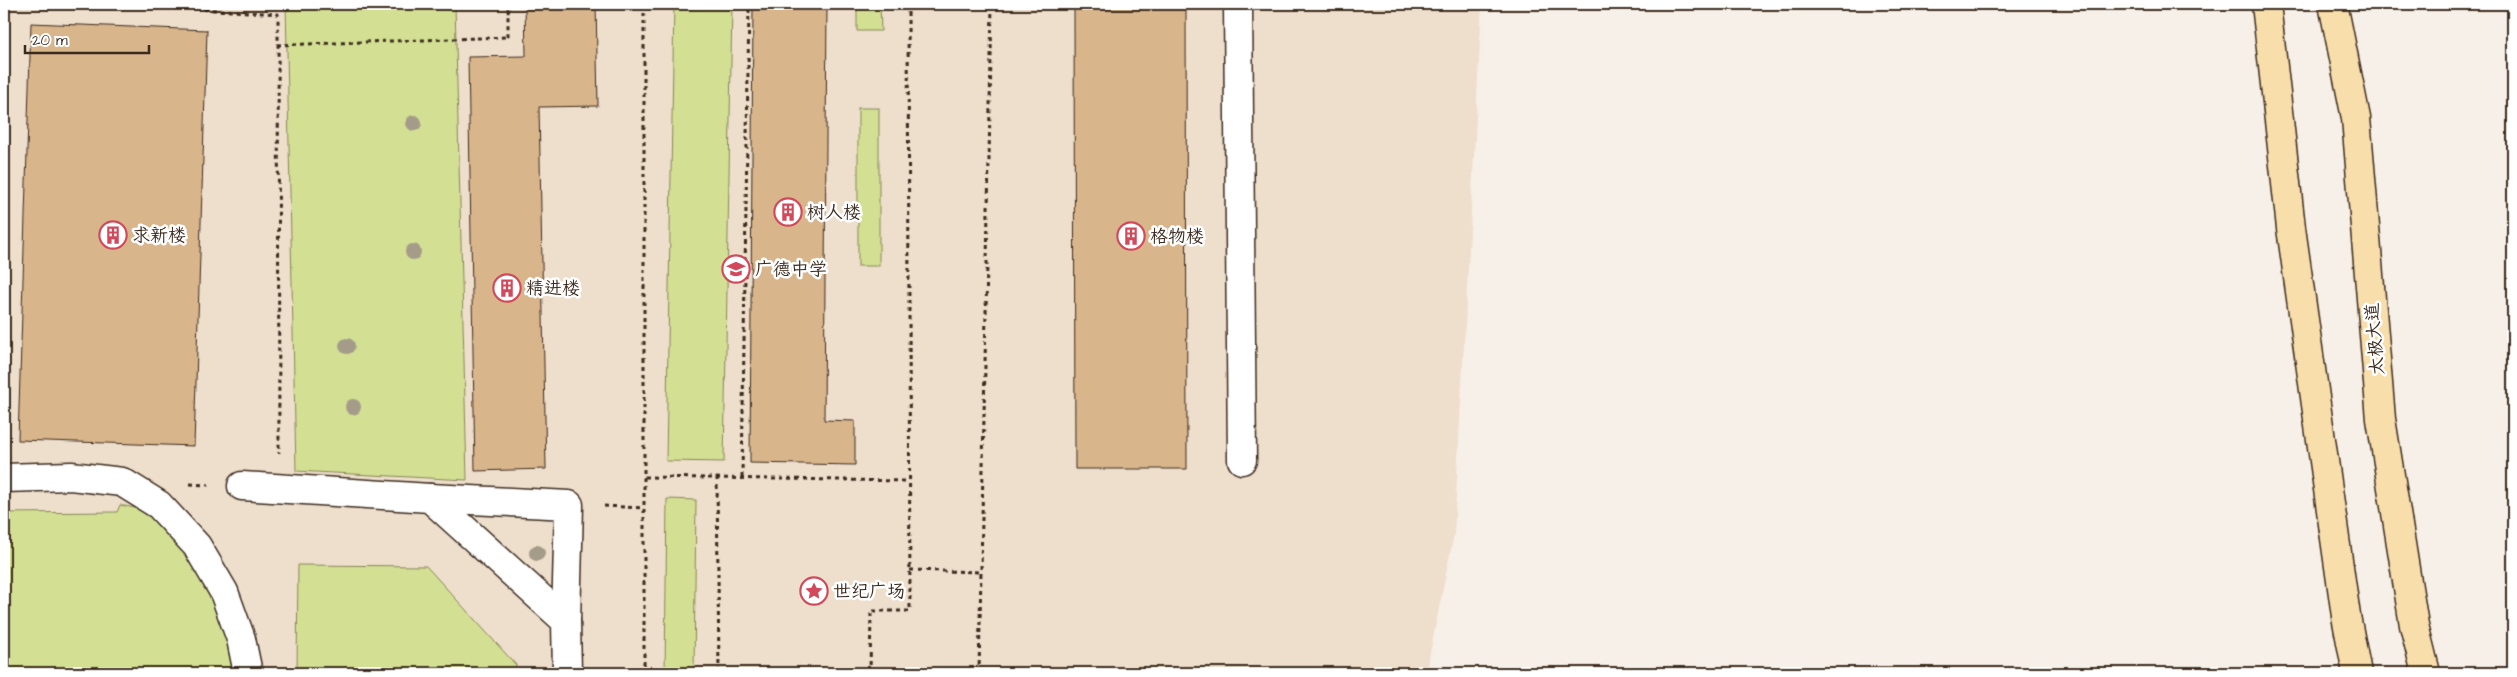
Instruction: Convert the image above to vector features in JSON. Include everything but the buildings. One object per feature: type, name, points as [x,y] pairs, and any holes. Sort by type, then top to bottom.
[{"type":"main road","points":[[2266,4],[2291,228],[2346,616],[2357,673]]},
{"type":"main road","name":"太极大道","points":[[2333,4],[2356,118],[2381,419],[2414,625],[2426,673]]},
{"type":"street","points":[[1238,4],[1242,460]]},
{"type":"street","points":[[4,478],[71,476],[122,482],[159,505],[196,546],[224,592],[242,639],[248,673]]},
{"type":"street","points":[[242,486],[430,498],[569,504],[566,622],[567,673]]},
{"type":"street","points":[[430,498],[566,622]]},
{"type":"path","points":[[277,45],[508,37],[508,4]]},
{"type":"path","points":[[644,4],[644,673]]},
{"type":"path","points":[[742,477],[749,4]]},
{"type":"path","points":[[870,673],[871,611],[910,611],[908,481],[908,4]]},
{"type":"path","points":[[979,673],[992,4]]},
{"type":"path","points":[[156,6],[278,14],[279,488]]},
{"type":"path","points":[[644,477],[908,481]]},
{"type":"path","points":[[717,477],[719,673]]},
{"type":"path","points":[[910,570],[981,572]]},
{"type":"shaded area","name":"广德中学","points":[[4,4],[1482,4],[1454,534],[1426,673],[4,673]]},
{"type":"green space","points":[[286,4],[455,4],[467,480],[296,471]]},
{"type":"green space","points":[[674,4],[732,4],[724,462],[666,461]]},
{"type":"green space","points":[[857,4],[880,4],[881,31],[857,31]]},
{"type":"green space","points":[[858,108],[879,108],[879,266],[858,266]]},
{"type":"green space","points":[[667,499],[696,500],[694,673],[665,673]]},
{"type":"green space","points":[[120,505],[150,511],[182,543],[208,583],[242,673],[4,673],[4,513],[117,512]]},
{"type":"green space","points":[[298,565],[426,566],[516,665],[516,673],[297,673]]},
{"type":"place","name":"树人楼","points":[[788,212]]},
{"type":"place","name":"求新楼","points":[[113,235]]},
{"type":"place","name":"格物楼","points":[[1131,236]]},
{"type":"place","name":"广德中学","points":[[736,269]]},
{"type":"place","name":"精进楼","points":[[507,288]]},
{"type":"place","name":"世纪广场","points":[[814,591]]}]
